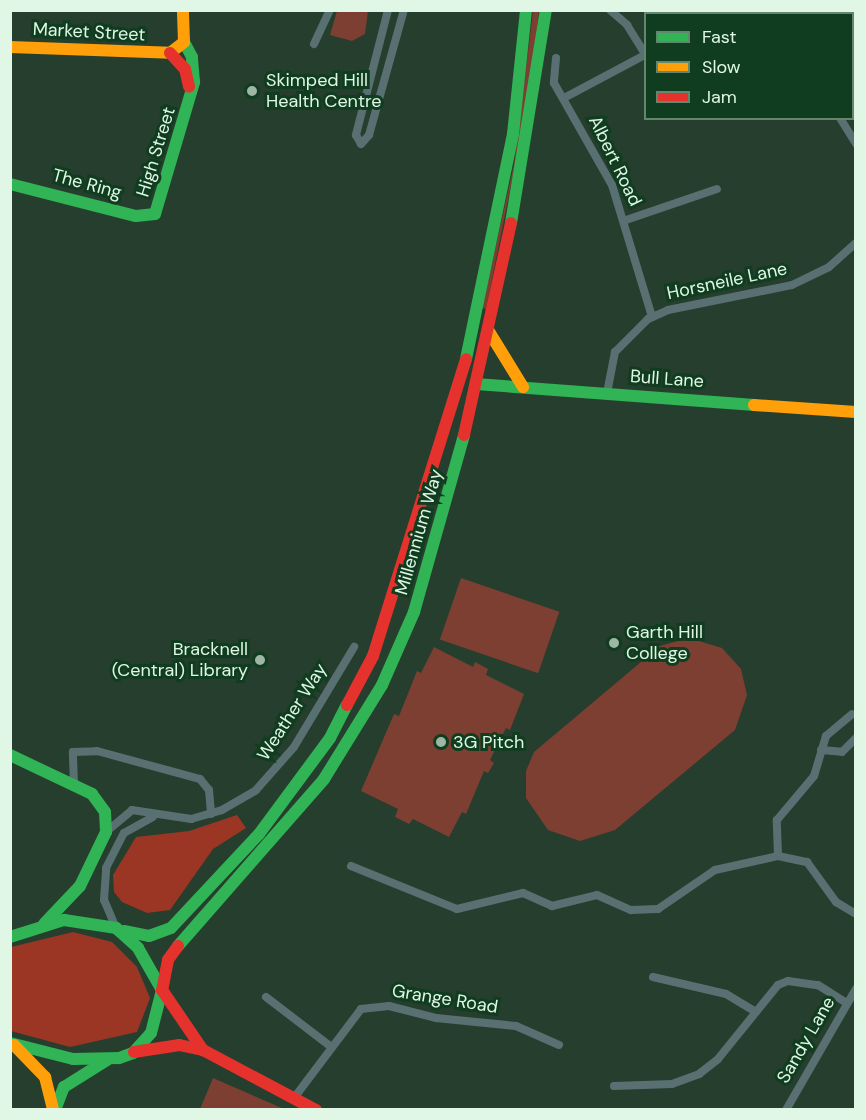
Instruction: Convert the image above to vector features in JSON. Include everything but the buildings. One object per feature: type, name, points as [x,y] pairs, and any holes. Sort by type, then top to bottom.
[{"type":"main road","name":"High Street","points":[[155,214],[190,101],[195,67],[184,42],[183,10]]},
{"type":"main road","name":"Millennium Way","points":[[28,928],[80,920],[148,936],[171,928],[259,834],[330,738],[373,656],[462,376],[508,162],[526,10]]},
{"type":"main road","name":"Millennium Way","points":[[132,1053],[157,1022],[168,960],[178,942],[306,803],[381,685],[430,568],[476,384],[522,174],[546,10]]},
{"type":"main road","points":[[168,53],[184,42]]},
{"type":"main road","name":"Market Street","points":[[10,47],[168,53]]},
{"type":"main road","name":"High Street","points":[[168,53],[185,69],[190,101]]},
{"type":"main road","name":"The Ring","points":[[10,184],[136,216],[155,214]]},
{"type":"main road","points":[[488,330],[515,366],[523,387]]},
{"type":"main road","name":"Bull Lane","points":[[476,384],[855,412]]},
{"type":"main road","points":[[10,755],[92,794],[103,807],[106,832]]},
{"type":"main road","name":"Weather Way","points":[[44,924],[73,896],[106,832]]},
{"type":"main road","points":[[10,925],[28,928]]},
{"type":"main road","points":[[10,937],[28,928]]},
{"type":"main road","points":[[120,930],[203,1050]]},
{"type":"main road","points":[[12,1044],[49,1056],[107,1060]]},
{"type":"main road","points":[[12,1044],[45,1077],[54,1110]]},
{"type":"main road","points":[[54,1110],[64,1087],[107,1060],[179,1045],[203,1050],[316,1110]]},
{"type":"street","points":[[388,10],[356,135],[361,144],[369,135],[405,10]]},
{"type":"street","points":[[610,10],[627,25],[644,53]]},
{"type":"street","points":[[314,44],[326,12]]},
{"type":"street","points":[[564,98],[644,56]]},
{"type":"street","name":"Albert Road","points":[[556,58],[554,82],[626,220],[652,317]]},
{"type":"street","points":[[371,72],[382,87]]},
{"type":"street","points":[[841,120],[855,144]]},
{"type":"street","points":[[626,220],[717,189]]},
{"type":"street","name":"Horsneile Lane","points":[[607,393],[608,370],[618,347],[652,317],[792,285],[829,267],[855,243]]},
{"type":"street","name":"Weather Way","points":[[106,832],[132,810],[153,817],[182,820],[211,814],[250,794],[278,768],[354,647]]},
{"type":"street","points":[[778,856],[777,820],[814,776],[826,736],[852,714]]},
{"type":"street","points":[[821,750],[842,752],[855,738]]},
{"type":"street","points":[[74,785],[73,752],[97,751],[200,778],[209,790],[211,814]]},
{"type":"street","points":[[120,930],[104,900],[106,868],[124,833],[153,817]]},
{"type":"street","points":[[351,866],[457,909],[524,892],[552,906],[597,895],[631,910],[658,909],[715,870],[778,856],[807,862],[836,902],[855,914]]},
{"type":"street","points":[[653,977],[726,994],[756,1012]]},
{"type":"street","points":[[614,1086],[672,1084],[699,1074],[718,1059],[778,985],[796,979],[818,985],[847,1003]]},
{"type":"street","name":"Sandy Lane","points":[[786,1110],[855,989]]},
{"type":"street","points":[[266,998],[330,1046]]},
{"type":"street","name":"Grange Road","points":[[294,1098],[330,1046],[361,1009],[389,1006],[436,1018],[516,1026],[560,1045]]},
{"type":"shaded area","points":[[337,11],[368,11],[365,34],[352,41],[330,35]]},
{"type":"shaded area","points":[[533,11],[539,11],[528,101],[486,309],[482,308],[514,164]]},
{"type":"shaded area","points":[[461,578],[559,612],[538,673],[440,639]]},
{"type":"shaded area","points":[[689,638],[722,648],[741,669],[747,695],[735,730],[615,830],[580,841],[548,830],[526,798],[526,771],[534,752],[660,646]]},
{"type":"shaded area","name":"3G Pitch","points":[[434,647],[473,667],[475,662],[488,669],[486,675],[524,694],[510,730],[506,728],[490,760],[494,763],[488,773],[484,771],[466,814],[462,812],[449,837],[413,819],[409,824],[395,817],[398,809],[361,791],[394,714],[399,716],[417,671],[421,673]]},
{"type":"shaded area","points":[[237,815],[246,828],[213,849],[170,910],[147,913],[122,902],[114,892],[113,875],[136,837],[189,831]]},
{"type":"shaded area","points":[[73,932],[112,942],[137,967],[150,998],[137,1032],[70,1047],[11,1031],[11,947]]},
{"type":"shaded area","points":[[213,1078],[284,1109],[200,1109]]},
{"type":"traffic: fast","points":[[466,359],[513,134],[526,10]]},
{"type":"traffic: fast","points":[[511,223],[546,10]]},
{"type":"traffic: fast","points":[[10,184],[136,216],[155,214],[194,82],[192,57],[184,42]]},
{"type":"traffic: fast","points":[[476,384],[754,405]]},
{"type":"traffic: fast","points":[[178,946],[324,779],[382,685],[414,612],[464,435]]},
{"type":"traffic: fast","points":[[124,931],[149,936],[171,928],[259,834],[330,738],[347,705]]},
{"type":"traffic: fast","points":[[10,755],[92,794],[105,812],[106,832],[80,886],[44,924]]},
{"type":"traffic: fast","points":[[10,937],[64,920],[116,928],[138,948],[162,990],[151,1033],[133,1053],[119,1058],[73,1059],[10,1043]]},
{"type":"traffic: fast","points":[[55,1110],[64,1087],[107,1060]]},
{"type":"traffic: slow","points":[[10,47],[170,53],[184,42],[183,10]]},
{"type":"traffic: slow","points":[[488,330],[523,387]]},
{"type":"traffic: slow","points":[[754,405],[856,412]]},
{"type":"traffic: slow","points":[[14,1045],[45,1077],[53,1110]]},
{"type":"traffic: jam","points":[[170,53],[185,69],[189,87]]},
{"type":"traffic: jam","points":[[464,435],[511,223]]},
{"type":"traffic: jam","points":[[347,705],[373,656],[466,359]]},
{"type":"traffic: jam","points":[[178,946],[168,960],[162,990],[203,1050],[316,1110]]},
{"type":"traffic: jam","points":[[134,1052],[179,1045],[203,1050]]},
{"type":"place","name":"Skimped Hill Health Centre","points":[[252,91]]},
{"type":"place","name":"Garth Hill College","points":[[614,643]]},
{"type":"place","name":"Bracknell (Central) Library","points":[[260,660]]},
{"type":"place","name":"3G Pitch","points":[[441,742]]}]
